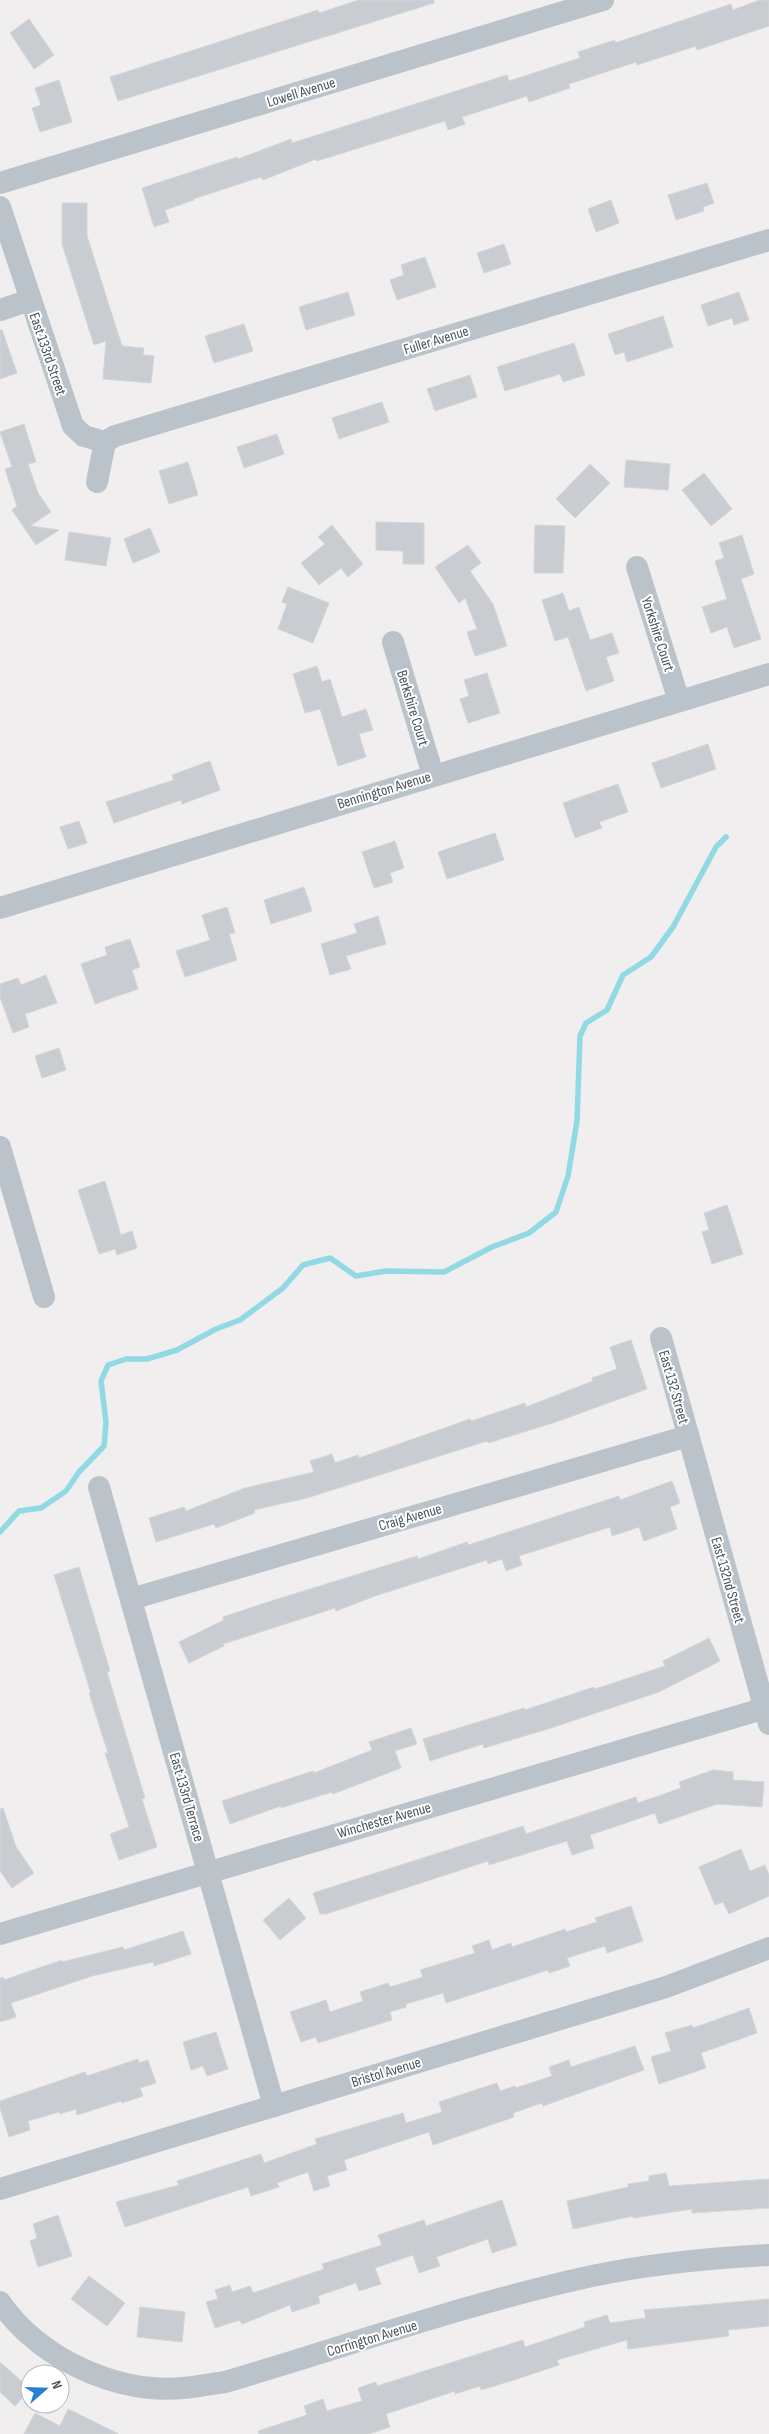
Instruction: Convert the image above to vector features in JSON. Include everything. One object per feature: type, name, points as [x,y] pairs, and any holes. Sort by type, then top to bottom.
[{"type":"street","name":"Lowell Avenue","points":[[0,183],[603,0]]},
{"type":"street","name":"East 133rd Street","points":[[0,207],[73,426],[84,436],[105,442]]},
{"type":"street","name":"Fuller Avenue","points":[[105,442],[116,436],[769,240]]},
{"type":"street","points":[[0,310],[30,300]]},
{"type":"street","points":[[97,482],[105,442]]},
{"type":"street","name":"Yorkshire Court","points":[[637,567],[680,701]]},
{"type":"street","name":"Berkshire Court","points":[[393,642],[433,775]]},
{"type":"street","name":"Bennington Avenue","points":[[0,908],[769,674]]},
{"type":"street","points":[[0,1147],[44,1297]]},
{"type":"street","name":"East 132 Street","points":[[660,1338],[688,1436]]},
{"type":"street","name":"Craig Avenue","points":[[131,1599],[688,1436]]},
{"type":"street","name":"East 132nd Street","points":[[688,1436],[767,1713]]},
{"type":"street","name":"East 133rd Terrace","points":[[99,1488],[274,2106]]},
{"type":"street","name":"Winchester Avenue","points":[[0,1934],[767,1713]]},
{"type":"street","name":"Bristol Avenue","points":[[0,2189],[666,1986],[769,1948]]},
{"type":"street","name":"Corrington Avenue","points":[[0,2302],[34,2339],[65,2360],[109,2378],[144,2387],[182,2388],[225,2382],[492,2302],[593,2276],[717,2258],[769,2255]]},
{"type":"building","points":[[359,0],[434,0],[434,3],[118,101],[110,77],[318,10],[319,13]]},
{"type":"building","points":[[760,0],[769,0],[769,26],[697,50],[696,46],[637,65],[636,62],[569,84],[570,88],[529,102],[527,96],[462,117],[465,124],[448,130],[445,121],[317,161],[316,159],[263,180],[261,177],[193,199],[165,210],[169,222],[154,227],[142,188],[237,157],[238,159],[291,139],[292,143],[507,75],[509,81],[580,58],[578,52],[615,40],[615,43],[731,4],[733,10]]},
{"type":"building","points":[[29,19],[54,55],[34,69],[10,33]]},
{"type":"building","points":[[59,80],[72,122],[40,132],[32,108],[41,105],[35,88]]},
{"type":"building","points":[[707,183],[714,203],[703,207],[704,211],[676,220],[668,195]]},
{"type":"building","points":[[611,200],[619,223],[596,232],[588,209]]},
{"type":"building","points":[[62,203],[87,203],[87,236],[122,346],[144,348],[143,355],[154,356],[151,383],[103,379],[106,341],[94,345],[62,244]]},
{"type":"building","points":[[504,244],[511,264],[484,273],[477,253]]},
{"type":"building","points":[[425,257],[436,287],[397,300],[390,280],[404,275],[401,265]]},
{"type":"building","points":[[348,292],[355,315],[306,330],[299,307]]},
{"type":"building","points":[[739,292],[749,320],[734,325],[732,318],[708,326],[701,305]]},
{"type":"building","points":[[663,316],[673,347],[627,362],[624,352],[615,355],[608,334]]},
{"type":"building","points":[[244,324],[253,351],[214,363],[205,336]]},
{"type":"building","points":[[0,330],[2,330],[17,373],[0,379]]},
{"type":"building","points":[[574,343],[585,375],[563,382],[560,374],[505,391],[497,367]]},
{"type":"building","points":[[470,375],[477,397],[435,411],[427,389]]},
{"type":"building","points":[[382,402],[389,422],[339,439],[332,418]]},
{"type":"building","points":[[24,424],[36,462],[28,464],[38,493],[51,512],[30,526],[59,530],[36,545],[12,510],[17,506],[5,469],[12,467],[0,432]]},
{"type":"building","points":[[277,434],[284,454],[244,468],[237,447]]},
{"type":"building","points":[[626,460],[670,464],[668,490],[624,487]]},
{"type":"building","points":[[188,462],[198,495],[169,504],[159,471]]},
{"type":"building","points":[[590,464],[610,483],[575,518],[556,499]]},
{"type":"building","points":[[704,473],[732,509],[711,526],[682,490]]},
{"type":"building","points":[[376,522],[424,523],[424,564],[403,564],[403,551],[376,550]]},
{"type":"building","points":[[332,525],[363,564],[348,577],[341,568],[319,585],[301,563],[325,544],[318,537]]},
{"type":"building","points":[[535,525],[565,526],[563,573],[534,573]]},
{"type":"building","points":[[150,528],[160,552],[133,563],[124,539]]},
{"type":"building","points":[[69,532],[111,538],[106,566],[65,560]]},
{"type":"building","points":[[742,535],[754,574],[741,579],[761,639],[734,648],[727,627],[711,633],[702,607],[727,599],[715,561],[724,558],[719,543]]},
{"type":"building","points":[[468,545],[481,563],[470,571],[493,604],[507,646],[475,656],[467,632],[477,629],[465,598],[459,603],[435,567]]},
{"type":"building","points":[[288,587],[329,603],[313,643],[278,629],[287,604],[282,602]]},
{"type":"building","points":[[563,593],[569,611],[579,607],[590,640],[612,633],[619,653],[606,657],[614,681],[586,691],[568,637],[555,641],[542,600]]},
{"type":"building","points":[[317,666],[322,682],[330,679],[342,717],[366,709],[373,730],[359,734],[366,757],[338,766],[320,709],[305,713],[293,674]]},
{"type":"building","points":[[487,673],[500,713],[468,723],[460,699],[469,696],[464,680]]},
{"type":"building","points":[[708,744],[716,769],[661,788],[652,763]]},
{"type":"building","points":[[210,761],[220,790],[182,804],[181,800],[114,823],[106,802],[174,780],[172,775]]},
{"type":"building","points":[[618,784],[628,812],[599,822],[602,828],[575,838],[563,803]]},
{"type":"building","points":[[79,821],[87,843],[68,849],[60,827]]},
{"type":"building","points":[[495,833],[504,860],[447,879],[438,852]]},
{"type":"building","points":[[395,841],[404,868],[390,873],[393,882],[374,888],[362,852]]},
{"type":"building","points":[[304,887],[312,911],[271,924],[264,900]]},
{"type":"building","points":[[227,907],[235,933],[229,934],[237,960],[185,977],[176,951],[210,940],[202,915]]},
{"type":"building","points":[[378,916],[386,944],[346,956],[351,969],[330,975],[321,944],[357,933],[354,924]]},
{"type":"building","points":[[130,939],[140,967],[132,970],[138,989],[95,1004],[81,964],[107,955],[105,947]]},
{"type":"building","points":[[46,975],[57,1003],[25,1014],[29,1027],[13,1033],[0,997],[0,984],[18,978],[21,985]]},
{"type":"building","points":[[59,1048],[66,1070],[42,1078],[35,1056]]},
{"type":"building","points":[[105,1181],[121,1235],[132,1231],[137,1248],[117,1255],[115,1249],[99,1254],[78,1190]]},
{"type":"building","points":[[727,1205],[743,1254],[712,1264],[702,1232],[709,1230],[704,1213]]},
{"type":"building","points":[[631,1340],[647,1389],[556,1422],[488,1443],[487,1441],[307,1498],[254,1510],[255,1513],[216,1528],[214,1524],[156,1542],[149,1518],[184,1507],[186,1511],[245,1488],[314,1472],[310,1461],[332,1454],[335,1463],[358,1455],[359,1458],[470,1419],[471,1421],[525,1403],[526,1407],[593,1381],[592,1378],[617,1369],[610,1347]]},
{"type":"building","points":[[672,1481],[680,1503],[670,1507],[677,1529],[644,1541],[639,1527],[612,1536],[610,1527],[519,1556],[522,1565],[506,1571],[502,1559],[488,1564],[487,1560],[375,1596],[336,1611],[335,1608],[223,1644],[224,1646],[189,1663],[179,1642],[224,1620],[223,1617],[268,1602],[417,1556],[418,1559],[467,1542],[468,1545],[619,1496],[620,1500]]},
{"type":"building","points":[[79,1567],[110,1671],[107,1672],[145,1798],[142,1799],[157,1847],[119,1860],[110,1834],[129,1827],[105,1753],[108,1753],[89,1693],[91,1693],[54,1575]]},
{"type":"building","points":[[709,1638],[720,1661],[659,1692],[548,1729],[484,1748],[483,1744],[430,1761],[423,1739],[524,1708],[525,1710],[594,1687],[595,1689],[665,1666],[663,1661]]},
{"type":"building","points":[[411,1728],[417,1744],[395,1751],[401,1768],[333,1794],[332,1792],[281,1808],[281,1806],[230,1824],[222,1801],[313,1771],[314,1773],[372,1750],[369,1742]]},
{"type":"building","points":[[713,1770],[733,1772],[733,1780],[764,1782],[762,1807],[717,1804],[659,1824],[655,1813],[590,1835],[594,1848],[572,1855],[567,1841],[489,1865],[488,1861],[326,1914],[320,1914],[313,1893],[523,1826],[526,1834],[636,1797],[638,1803],[681,1788],[679,1782]]},
{"type":"building","points":[[3,1808],[16,1847],[34,1873],[12,1888],[0,1871],[0,1809]]},
{"type":"building","points":[[741,1849],[750,1871],[765,1865],[769,1875],[769,1896],[729,1914],[723,1902],[715,1905],[699,1867]]},
{"type":"building","points":[[289,1898],[306,1918],[280,1940],[263,1920]]},
{"type":"building","points":[[631,1906],[643,1941],[607,1953],[605,1946],[567,1958],[570,1966],[549,1973],[548,1970],[446,2003],[443,1993],[406,2004],[406,2007],[390,2012],[392,2020],[318,2043],[316,2037],[301,2042],[290,2012],[326,2000],[330,2012],[363,2001],[360,1992],[388,1983],[390,1987],[423,1977],[420,1970],[475,1953],[472,1946],[489,1940],[492,1950],[511,1943],[512,1947],[565,1929],[566,1932],[597,1922],[595,1918]]},
{"type":"building","points":[[183,1931],[191,1954],[154,1966],[153,1962],[92,1976],[11,2003],[16,2017],[0,2022],[0,1978],[3,1977],[4,1980],[62,1960],[62,1962],[123,1947],[124,1950]]},
{"type":"building","points":[[749,2008],[757,2033],[701,2053],[706,2068],[659,2084],[651,2057],[671,2051],[665,2033],[692,2025],[693,2028]]},
{"type":"building","points":[[216,2032],[228,2069],[207,2076],[203,2066],[191,2070],[183,2042]]},
{"type":"building","points":[[635,2046],[644,2070],[543,2106],[542,2103],[513,2113],[514,2117],[433,2145],[429,2132],[344,2160],[347,2170],[327,2176],[330,2186],[314,2191],[308,2172],[277,2183],[279,2187],[251,2196],[248,2187],[125,2227],[116,2202],[179,2185],[177,2181],[261,2154],[264,2163],[317,2144],[315,2139],[403,2113],[406,2123],[442,2112],[439,2102],[497,2083],[500,2091],[515,2086],[516,2088],[552,2076],[549,2067],[569,2060],[571,2067]]},
{"type":"building","points":[[138,2059],[139,2063],[148,2060],[156,2083],[140,2088],[143,2096],[77,2115],[76,2109],[28,2121],[30,2130],[9,2137],[0,2108],[0,2101],[85,2072],[87,2076]]},
{"type":"building","points":[[666,2173],[669,2186],[769,2179],[769,2208],[692,2213],[692,2209],[633,2218],[633,2216],[573,2229],[567,2201],[628,2187],[628,2184],[649,2181],[649,2176]]},
{"type":"building","points":[[502,2200],[517,2245],[492,2253],[488,2239],[436,2257],[440,2266],[419,2273],[413,2255],[375,2268],[381,2284],[359,2291],[356,2283],[318,2296],[320,2303],[292,2312],[290,2305],[242,2324],[240,2320],[215,2328],[206,2302],[218,2299],[215,2290],[230,2285],[232,2292],[250,2286],[253,2293],[324,2269],[322,2264],[382,2245],[378,2235],[424,2220],[426,2226]]},
{"type":"building","points":[[58,2215],[72,2256],[38,2267],[30,2241],[37,2238],[33,2224]]},
{"type":"building","points":[[89,2276],[125,2303],[107,2326],[71,2299]]},
{"type":"building","points":[[769,2299],[769,2326],[728,2330],[729,2336],[628,2349],[627,2340],[557,2360],[559,2365],[514,2380],[481,2390],[480,2386],[455,2394],[455,2391],[386,2414],[390,2427],[369,2434],[259,2434],[258,2431],[307,2415],[304,2406],[323,2399],[327,2411],[362,2401],[358,2388],[376,2382],[377,2386],[523,2340],[525,2347],[585,2327],[584,2322],[607,2315],[610,2323],[646,2318],[644,2310]]},
{"type":"building","points":[[140,2307],[185,2312],[182,2342],[137,2337]]},
{"type":"building","points":[[0,2362],[20,2380],[20,2400],[15,2406],[0,2392]]},
{"type":"building","points":[[70,2410],[119,2434],[24,2434],[34,2414],[60,2426],[66,2414],[70,2414]]},
{"type":"waterway","points":[[0,1532],[19,1511],[41,1508],[66,1491],[79,1472],[104,1446],[106,1422],[101,1381],[108,1365],[126,1359],[147,1359],[177,1350],[216,1329],[240,1320],[283,1288],[303,1265],[330,1258],[356,1276],[386,1271],[444,1272],[492,1247],[529,1233],[556,1212],[568,1176],[577,1121],[580,1036],[586,1023],[607,1010],[623,975],[651,957],[673,927],[716,847],[726,837]]}]
